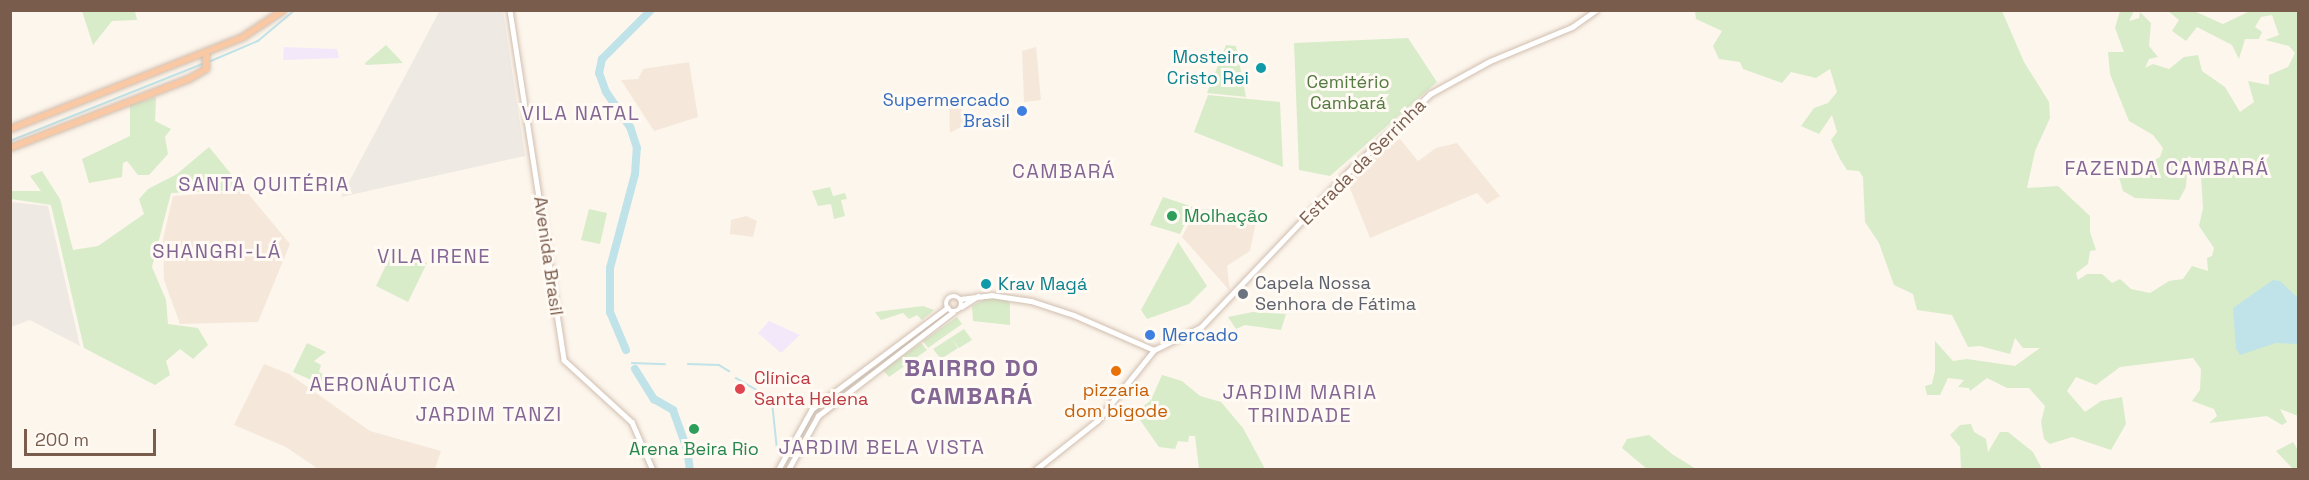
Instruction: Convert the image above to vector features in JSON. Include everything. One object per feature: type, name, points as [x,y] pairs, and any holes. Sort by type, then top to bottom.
[{"type":"highway","points":[[10,129],[243,37],[284,10]]},
{"type":"highway","points":[[10,148],[189,79],[207,69],[206,53]]},
{"type":"street","name":"Avenida Brasil","points":[[510,10],[564,360],[632,422],[653,470]]},
{"type":"street","name":"Estrada da Serrinha","points":[[1154,350],[1201,327],[1346,174],[1435,90],[1508,53],[1565,31],[1596,10]]},
{"type":"street","points":[[788,470],[818,416],[953,312],[978,296]]},
{"type":"street","points":[[777,470],[818,404],[947,308],[950,297],[960,299],[978,296],[1011,296],[1052,306],[1154,350],[1098,420],[1035,470]]},
{"type":"street","points":[[960,299],[961,307]]},
{"type":"street","points":[[947,308],[953,312]]},
{"type":"shaded area","points":[[440,10],[503,11],[525,156],[341,197]]},
{"type":"shaded area","points":[[284,47],[337,49],[339,58],[283,60]]},
{"type":"shaded area","points":[[1036,47],[1041,100],[1024,102],[1022,51]]},
{"type":"shaded area","points":[[689,62],[698,117],[654,131],[621,80],[638,79],[643,69]]},
{"type":"shaded area","points":[[949,100],[960,100],[964,125],[950,133]]},
{"type":"shaded area","points":[[1400,139],[1418,161],[1436,148],[1457,143],[1500,196],[1487,204],[1477,193],[1370,238],[1347,181],[1386,144]]},
{"type":"shaded area","name":"SHANGRI-LÁ","points":[[246,191],[290,244],[258,322],[180,324],[164,280],[163,239],[173,196]]},
{"type":"shaded area","points":[[11,202],[48,206],[80,346],[30,320],[11,327]]},
{"type":"shaded area","points":[[1196,209],[1258,212],[1250,251],[1227,266],[1230,291],[1182,237]]},
{"type":"shaded area","points":[[746,216],[757,221],[753,237],[730,234],[731,220]]},
{"type":"shaded area","points":[[769,321],[800,335],[781,353],[758,333]]},
{"type":"shaded area","points":[[264,364],[289,374],[370,431],[441,451],[435,469],[318,469],[286,447],[234,425]]},
{"type":"green space","points":[[82,11],[135,11],[137,20],[112,21],[93,45]]},
{"type":"green space","points":[[1695,11],[2002,11],[2024,62],[2049,102],[2050,118],[2035,151],[2027,188],[2058,186],[2090,216],[2090,232],[2096,250],[2090,251],[2088,264],[2076,273],[2078,280],[2087,274],[2102,274],[2112,283],[2120,279],[2131,289],[2150,293],[2169,281],[2183,279],[2192,266],[2208,271],[2207,258],[2212,256],[2214,248],[2199,226],[2203,208],[2200,161],[2188,156],[2186,187],[2179,200],[2135,198],[2123,191],[2118,174],[2106,176],[2112,159],[2147,176],[2148,163],[2160,157],[2163,148],[2153,135],[2129,121],[2110,74],[2108,52],[2124,52],[2115,28],[2120,11],[2134,11],[2129,21],[2139,18],[2140,12],[2151,23],[2149,46],[2158,57],[2149,59],[2145,68],[2153,64],[2169,69],[2184,57],[2198,55],[2202,71],[2225,87],[2240,112],[2254,102],[2248,81],[2269,85],[2269,75],[2288,67],[2295,53],[2289,46],[2265,40],[2279,35],[2272,15],[2261,17],[2255,27],[2262,32],[2259,39],[2245,39],[2239,59],[2232,45],[2197,27],[2186,41],[2172,31],[2179,20],[2168,11],[2194,11],[2223,24],[2250,11],[2298,11],[2298,416],[2280,409],[2287,422],[2282,425],[2267,416],[2209,423],[2217,416],[2214,409],[2192,401],[2200,390],[2201,369],[2193,358],[2120,367],[2096,385],[2076,377],[2067,391],[2085,412],[2101,401],[2122,397],[2126,424],[2111,450],[2072,437],[2050,444],[2044,439],[2041,422],[2045,406],[2029,388],[2007,388],[1987,378],[1970,391],[1969,388],[1958,387],[1964,380],[1948,378],[1940,395],[1927,395],[1925,386],[1932,384],[1935,371],[1935,341],[1953,361],[1967,359],[2015,366],[2040,348],[2023,348],[2015,338],[2010,354],[1980,346],[1968,347],[1952,315],[1917,310],[1913,294],[1894,285],[1879,243],[1865,222],[1863,177],[1859,171],[1847,170],[1840,159],[1831,140],[1837,132],[1832,115],[1819,134],[1801,126],[1814,108],[1828,103],[1837,92],[1830,69],[1816,78],[1791,72],[1782,83],[1743,69],[1740,62],[1719,59],[1713,46],[1722,31],[1696,19]]},
{"type":"green space","name":"Cemitério Cambará","points":[[1408,38],[1437,82],[1330,176],[1299,170],[1294,43]]},
{"type":"green space","points":[[386,45],[403,63],[366,65],[365,63]]},
{"type":"green space","points":[[1226,45],[1236,46],[1246,97],[1207,93]]},
{"type":"green space","points":[[1208,95],[1280,102],[1283,167],[1194,132]]},
{"type":"green space","points":[[156,97],[155,121],[171,129],[165,137],[168,154],[149,175],[138,175],[127,161],[123,163],[122,177],[89,183],[82,159],[130,136],[130,105]]},
{"type":"green space","points":[[209,147],[244,190],[171,193],[152,267],[166,300],[168,324],[198,328],[208,345],[193,359],[180,349],[166,361],[170,375],[155,385],[84,348],[51,205],[11,199],[11,191],[41,191],[30,176],[42,171],[60,199],[73,250],[98,246],[144,214],[139,199],[148,189],[177,174]]},
{"type":"green space","points":[[830,187],[833,196],[845,193],[847,199],[841,200],[845,216],[834,219],[831,204],[818,206],[812,191]]},
{"type":"green space","name":"Molhação","points":[[1163,197],[1193,207],[1180,234],[1150,225]]},
{"type":"green space","points":[[589,209],[607,213],[600,244],[581,240]]},
{"type":"green space","points":[[1178,242],[1207,286],[1189,304],[1147,319],[1141,310]]},
{"type":"green space","points":[[391,255],[427,263],[408,302],[376,286]]},
{"type":"green space","points":[[991,296],[1010,302],[1010,325],[973,321],[972,306]]},
{"type":"green space","points":[[923,306],[934,310],[922,320],[917,315],[909,319],[903,313],[881,320],[875,312]]},
{"type":"green space","points":[[1253,312],[1286,314],[1281,330],[1245,325],[1236,329],[1228,317]]},
{"type":"green space","points":[[957,317],[962,324],[928,348],[923,341]]},
{"type":"green space","points":[[964,329],[972,340],[959,348],[951,338],[958,348],[941,359],[933,349]]},
{"type":"green space","points":[[307,343],[326,352],[314,361],[321,365],[319,372],[327,376],[323,385],[293,372]]},
{"type":"green space","points":[[921,343],[927,350],[889,377],[883,370]]},
{"type":"green space","points":[[1162,375],[1182,381],[1200,396],[1221,402],[1243,428],[1265,469],[1199,469],[1195,436],[1189,436],[1188,442],[1178,441],[1175,449],[1159,447],[1135,413],[1151,400]]},
{"type":"green space","points":[[1971,424],[1974,432],[1986,439],[1988,452],[2000,432],[2008,432],[2033,452],[2042,469],[1961,469],[1960,447],[1950,435],[1960,425]]},
{"type":"green space","points":[[1649,435],[1672,454],[1696,469],[1647,469],[1622,448],[1627,439]]},
{"type":"green space","points":[[2293,442],[2298,450],[2298,469],[2293,469],[2276,451]]},
{"type":"water","points":[[2273,280],[2280,281],[2298,298],[2298,344],[2276,343],[2240,355],[2236,349],[2233,308]]},
{"type":"waterway","points":[[211,61],[258,41],[295,10]]},
{"type":"waterway","points":[[626,350],[610,312],[610,268],[635,174],[637,148],[630,127],[606,92],[599,73],[602,59],[651,10]]},
{"type":"waterway","points":[[10,141],[203,64]]},
{"type":"waterway","points":[[882,362],[937,321]]},
{"type":"waterway","points":[[632,363],[665,364]]},
{"type":"waterway","points":[[688,364],[719,365],[729,371]]},
{"type":"waterway","points":[[635,369],[654,399],[673,410],[687,449],[690,470]]},
{"type":"waterway","points":[[787,462],[814,413],[873,369]]},
{"type":"waterway","points":[[736,378],[765,395]]},
{"type":"waterway","points":[[773,407],[777,446]]},
{"type":"place","name":"Mosteiro Cristo Rei","points":[[1261,68]]},
{"type":"place","name":"Supermercado Brasil","points":[[1022,111]]},
{"type":"place","name":"Molhação","points":[[1172,216]]},
{"type":"place","name":"Krav Magá","points":[[986,284]]},
{"type":"place","name":"Capela Nossa Senhora de Fátima","points":[[1243,294]]},
{"type":"place","name":"Mercado","points":[[1150,335]]},
{"type":"place","name":"pizzaria dom bigode","points":[[1116,371]]},
{"type":"place","name":"Clínica Santa Helena","points":[[740,389]]},
{"type":"place","name":"Arena Beira Rio","points":[[694,429]]},
{"type":"district","name":"VILA NATAL","points":[[581,113]]},
{"type":"district","name":"FAZENDA CAMBARÁ","points":[[2167,168]]},
{"type":"district","name":"CAMBARÁ","points":[[1064,171]]},
{"type":"district","name":"SANTA QUITÉRIA","points":[[264,184]]},
{"type":"district","name":"SHANGRI-LÁ","points":[[217,251]]},
{"type":"district","name":"VILA IRENE","points":[[434,256]]},
{"type":"district","name":"BAIRRO DO CAMBARÁ","points":[[972,382]]},
{"type":"district","name":"AERONÁUTICA","points":[[383,384]]},
{"type":"district","name":"JARDIM MARIA TRINDADE","points":[[1300,404]]},
{"type":"district","name":"JARDIM TANZI","points":[[489,414]]},
{"type":"district","name":"JARDIM BELA VISTA","points":[[882,447]]}]
